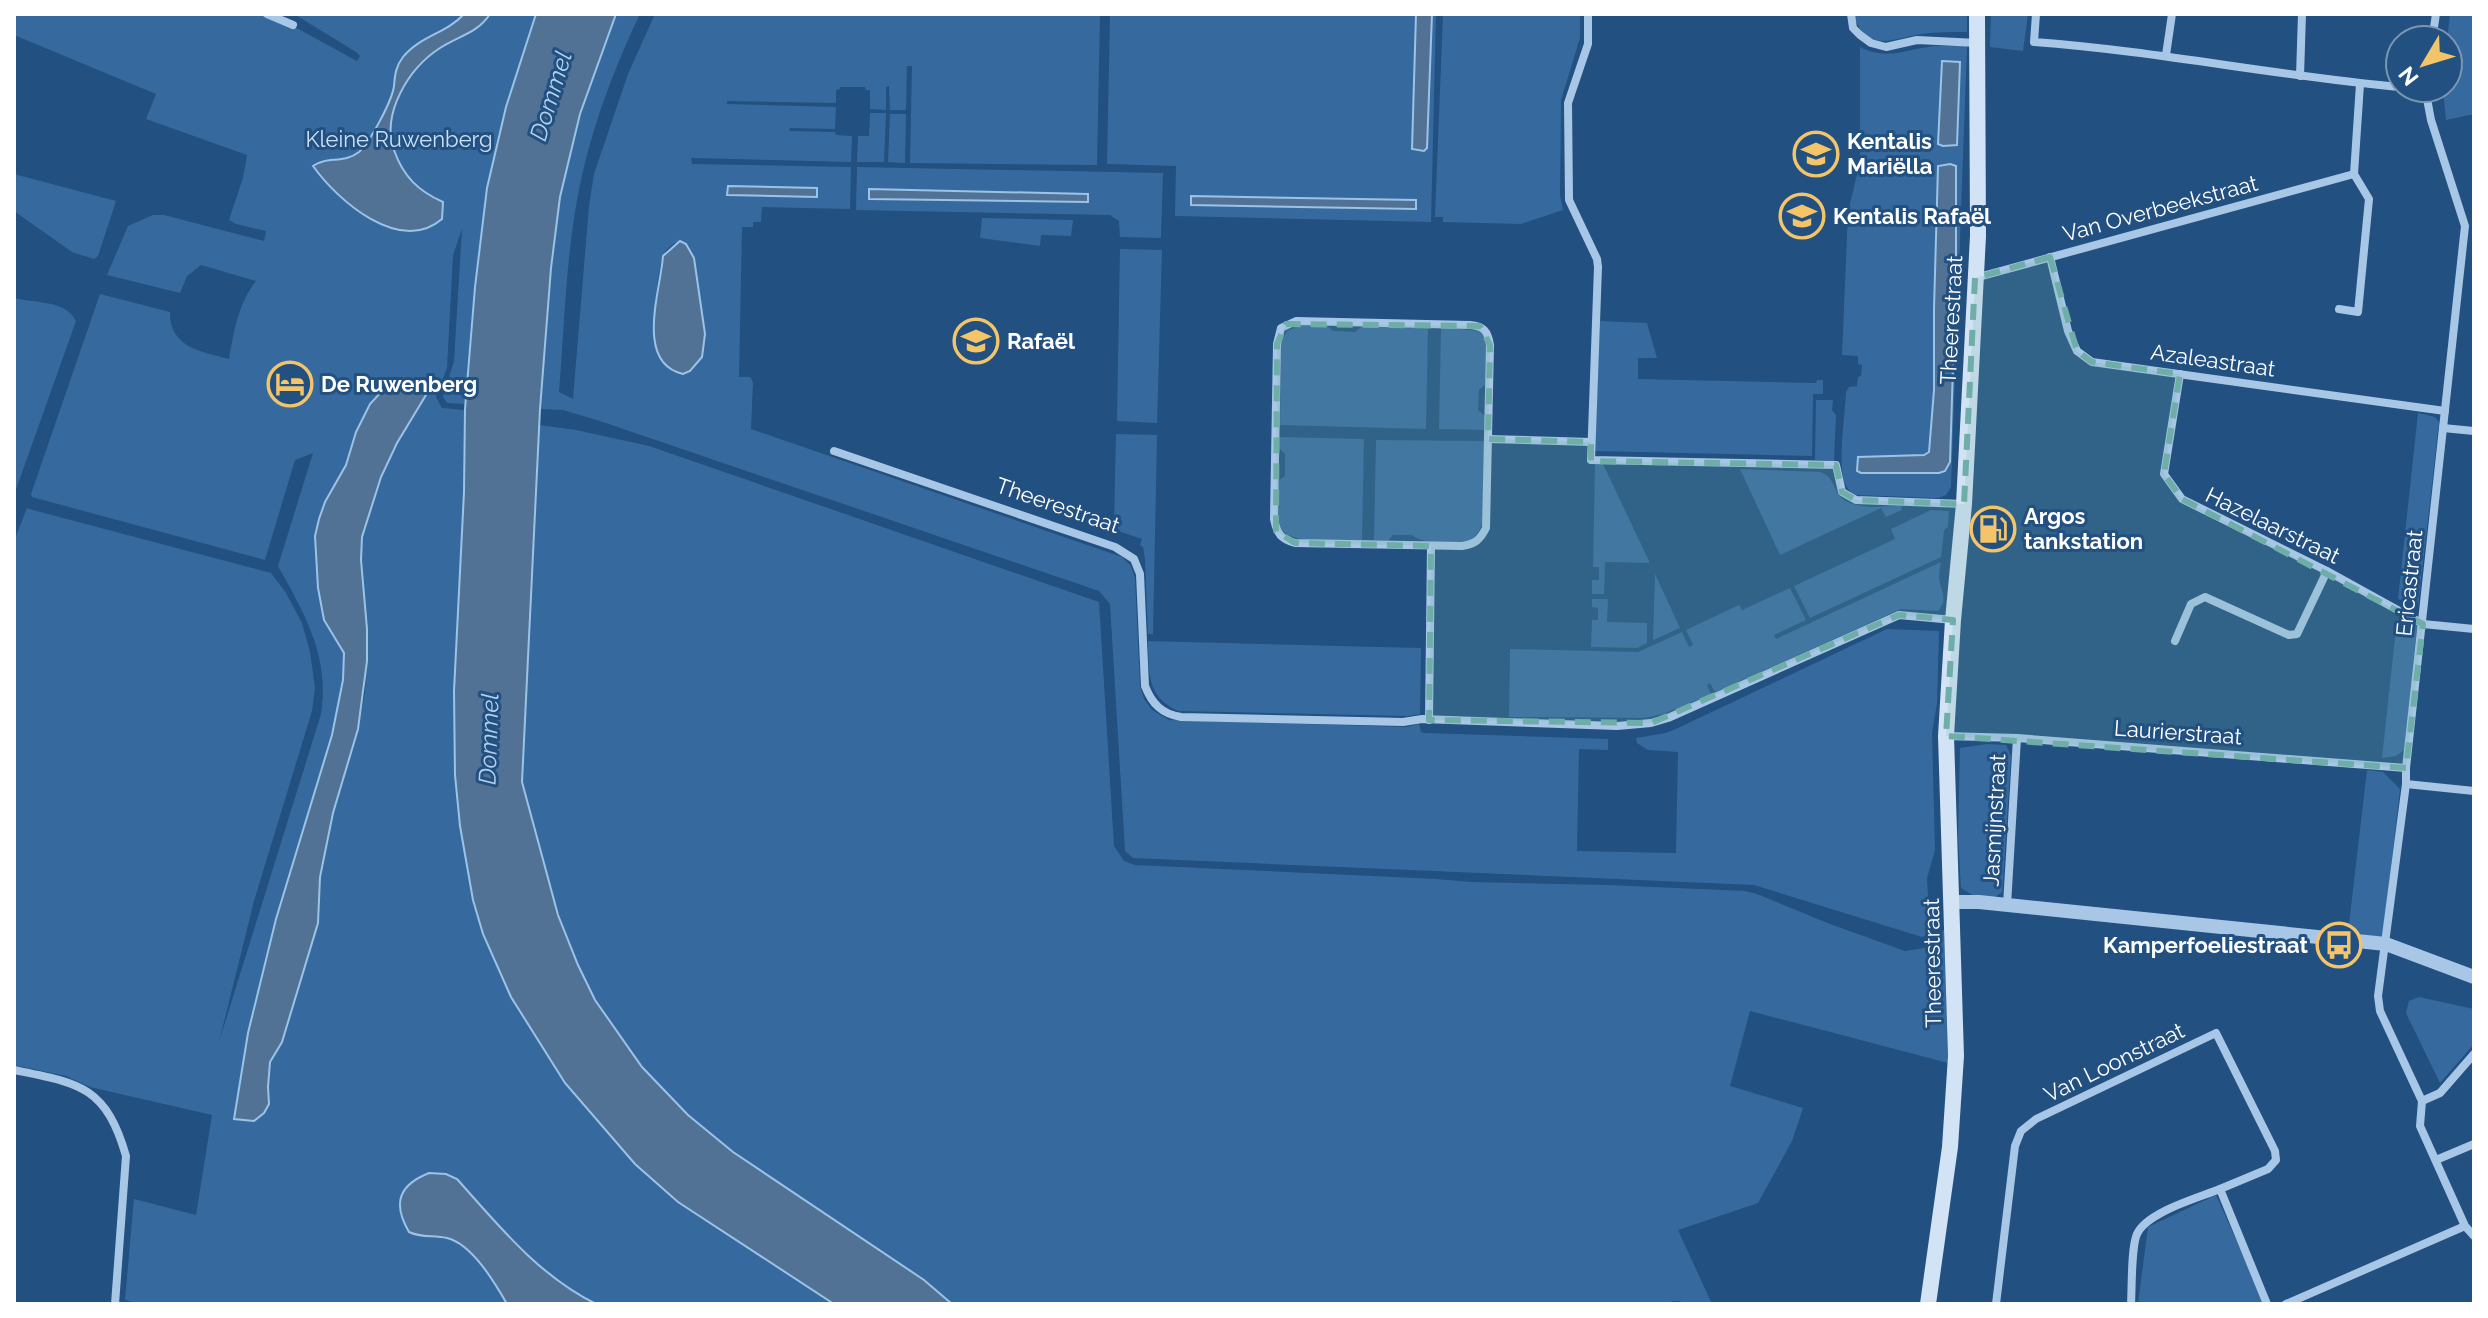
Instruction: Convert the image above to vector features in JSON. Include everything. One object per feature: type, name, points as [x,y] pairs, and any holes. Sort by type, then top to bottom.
[{"type":"main road","name":"Theerestraat","points":[[1928,1304],[1950,1147],[1956,1056],[1946,736],[1964,504],[1978,236],[1977,14]]},
{"type":"street","points":[[267,14],[293,25]]},
{"type":"street","points":[[1588,14],[1588,44],[1568,103],[1569,200],[1598,267],[1591,460],[1836,465],[1842,492],[1856,500],[1964,504]]},
{"type":"street","points":[[1851,14],[1853,28],[1860,35],[1871,43],[1886,47],[1917,40],[1977,43]]},
{"type":"street","points":[[2166,55],[2172,14]]},
{"type":"street","points":[[2300,76],[2302,14]]},
{"type":"street","points":[[2035,19],[2034,42],[2166,55],[2384,86]]},
{"type":"street","points":[[2339,309],[2358,312],[2361,294],[2369,199],[2354,174],[2360,84]]},
{"type":"street","points":[[2428,104],[2470,226]]},
{"type":"street","name":"Van Overbeekstraat","points":[[1975,278],[2354,174]]},
{"type":"street","name":"Ericastraat","points":[[2470,226],[2445,411],[2406,784],[2378,996],[2380,1011],[2422,1101],[2420,1126],[2465,1226],[2474,1236]]},
{"type":"street","name":"Azaleastraat","points":[[2050,257],[2068,331],[2077,351],[2092,362],[2445,411]]},
{"type":"street","points":[[1296,321],[1480,326],[1488,334],[1490,345],[1488,439],[1486,528],[1482,538],[1474,544],[1431,546],[1295,543],[1284,540],[1276,531],[1274,519],[1278,333],[1286,324],[1296,321]]},
{"type":"street","name":"Hazelaarstraat","points":[[2180,374],[2164,474],[2182,499],[2327,571],[2423,624]]},
{"type":"street","points":[[2443,428],[2474,431]]},
{"type":"street","points":[[1488,439],[1591,442]]},
{"type":"street","name":"Theerestraat","points":[[834,451],[1115,547],[1134,559],[1140,574],[1145,686],[1152,702],[1165,713],[1181,717],[1617,726],[1651,723],[1680,713],[1899,615],[1953,620]]},
{"type":"street","points":[[1429,720],[1431,546]]},
{"type":"street","points":[[2175,641],[2191,604],[2205,597],[2289,635],[2297,634],[2327,571]]},
{"type":"street","points":[[2423,624],[2474,629]]},
{"type":"street","name":"Laurierstraat","points":[[1946,736],[2017,738],[2406,768]]},
{"type":"street","name":"Jasmijnstraat","points":[[2007,905],[2017,738]]},
{"type":"street","points":[[2406,784],[2474,791]]},
{"type":"street","points":[[1952,902],[2386,944],[2474,977]]},
{"type":"street","name":"Van Loonstraat","points":[[1996,1304],[2015,1146],[2021,1131],[2036,1119],[2216,1033],[2275,1151],[2276,1160],[2268,1169],[2220,1189]]},
{"type":"street","points":[[2422,1101],[2440,1093],[2474,1054]]},
{"type":"street","points":[[14,1070],[66,1081],[86,1089],[105,1107],[119,1133],[126,1156],[115,1304]]},
{"type":"street","points":[[2436,1160],[2474,1144]]},
{"type":"street","points":[[2131,1304],[2136,1236],[2145,1223],[2159,1214],[2220,1189],[2267,1304]]},
{"type":"street","points":[[2286,1304],[2465,1226]]},
{"type":"highlighted area","points":[[2050,257],[2077,351],[2092,362],[2180,374],[2164,474],[2182,499],[2423,624],[2406,768],[1946,736],[1953,620],[1899,615],[1651,723],[1429,720],[1431,546],[1295,543],[1276,531],[1277,344],[1286,324],[1480,326],[1490,345],[1488,439],[1591,442],[1591,461],[1836,465],[1842,492],[1856,500],[1964,504],[1975,278]]},
{"type":"green space","name":"Kleine Ruwenberg","points":[[14,14],[271,14],[357,61],[360,56],[356,52],[294,14],[541,14],[507,108],[485,205],[465,404],[447,403],[443,397],[454,361],[462,229],[453,255],[447,368],[436,397],[442,408],[465,410],[454,691],[455,775],[460,826],[477,911],[483,935],[511,997],[565,1083],[645,1173],[678,1202],[834,1304],[596,1304],[571,1291],[515,1244],[403,1222],[414,1234],[447,1238],[463,1246],[485,1269],[507,1304],[140,1304],[125,1300],[134,1199],[196,1215],[212,1115],[90,1087],[66,1076],[14,1065],[14,541],[27,508],[271,573],[302,623],[315,688],[312,711],[254,901],[219,1042],[321,714],[322,674],[313,637],[278,566],[313,453],[295,460],[265,560],[32,497],[100,294],[170,312],[171,324],[181,340],[198,350],[229,359],[241,308],[256,281],[201,265],[187,276],[180,293],[107,275],[128,226],[153,215],[164,215],[264,241],[266,231],[229,220],[247,155],[146,119],[156,94],[14,35]],"holes":[[[406,385],[416,387],[425,396],[381,477],[362,537],[362,582],[367,630],[365,692],[358,729],[333,813],[320,877],[318,923],[282,1042],[270,1062],[269,1104],[248,1033],[276,919],[332,735],[343,680],[344,653],[324,620],[318,588],[315,536],[325,502],[346,465],[356,432],[370,404]]]},
{"type":"green space","points":[[616,14],[640,14],[607,91],[577,198],[559,392],[573,399],[594,174],[628,74],[655,14],[1100,14],[1097,165],[910,163],[912,66],[907,66],[906,110],[890,110],[889,86],[886,87],[886,110],[870,109],[870,90],[865,87],[840,87],[836,90],[836,103],[727,101],[727,104],[836,107],[835,129],[790,128],[789,131],[835,132],[836,135],[852,136],[851,162],[691,158],[692,164],[851,167],[850,209],[762,207],[761,222],[753,222],[753,227],[742,227],[739,377],[750,377],[753,382],[751,429],[1122,557],[1131,566],[1135,578],[1140,686],[1152,710],[1169,720],[1407,727],[1419,724],[1424,733],[1608,739],[1608,750],[1579,749],[1577,851],[1676,853],[1678,752],[1648,750],[1637,743],[1636,738],[1678,728],[1887,629],[1939,631],[1937,703],[1932,733],[1935,850],[1927,878],[1930,934],[1922,937],[1754,885],[1133,858],[1125,851],[1110,604],[1099,591],[597,420],[563,410],[540,409],[549,275],[560,195],[577,126]],"holes":[[[675,243],[694,258],[705,334],[654,343],[658,283],[665,252]]]},
{"type":"green space","points":[[1110,14],[1416,14],[1412,148],[1424,151],[1427,148],[1432,14],[1436,14],[1431,222],[1175,216],[1176,166],[1107,164]],"holes":[[[1192,196],[1416,200],[1416,209],[1192,205]]]},
{"type":"green space","points":[[1443,14],[1580,14],[1580,38],[1561,100],[1560,195],[1563,210],[1521,224],[1443,222],[1443,217],[1435,217]]},
{"type":"green space","points":[[1854,14],[1967,14],[1967,32],[1928,33],[1882,41],[1865,35]]},
{"type":"green space","points":[[1991,14],[2028,14],[2023,51],[1990,47]]},
{"type":"green space","points":[[2450,14],[2474,14],[2474,114],[2446,120],[2444,104],[2464,104],[2464,24],[2449,24]]},
{"type":"green space","points":[[1934,46],[1967,46],[1951,487],[1946,495],[1938,498],[1856,495],[1844,481],[1842,450],[1846,392],[1849,387],[1857,386],[1862,365],[1858,364],[1858,356],[1842,355],[1848,212],[1860,162],[1860,47],[1888,54]],"holes":[[[1950,164],[1956,167],[1950,462],[1939,473],[1861,473],[1929,451],[1934,390],[1938,166]]]},
{"type":"green space","points":[[870,113],[886,113],[884,162],[857,162],[858,136],[869,136]]},
{"type":"green space","points":[[890,114],[906,114],[905,163],[888,162]]},
{"type":"green space","points":[[857,167],[1163,173],[1161,238],[1120,237],[1119,221],[1110,215],[856,210]],"holes":[[[870,189],[1088,194],[1087,202],[870,199]]]},
{"type":"green space","points":[[14,174],[116,201],[98,256],[94,259],[72,252],[14,211]]},
{"type":"green space","points":[[982,218],[1073,220],[1071,236],[1041,235],[1040,246],[980,238]]},
{"type":"green space","points":[[1120,249],[1162,250],[1157,423],[1117,421]]},
{"type":"green space","points":[[14,298],[57,306],[65,309],[76,321],[14,495]]},
{"type":"green space","points":[[1600,321],[1647,323],[1657,358],[1638,358],[1638,379],[1816,383],[1823,380],[1823,394],[1813,394],[1812,456],[1595,451]]},
{"type":"green space","points":[[1300,325],[1326,325],[1333,331],[1355,332],[1364,325],[1428,327],[1426,429],[1280,425],[1281,342],[1287,331]]},
{"type":"green space","points":[[1441,327],[1478,331],[1486,343],[1486,384],[1479,390],[1478,410],[1485,416],[1484,430],[1439,429]]},
{"type":"green space","points":[[1816,400],[1833,400],[1832,410],[1836,415],[1834,461],[1815,460]]},
{"type":"green space","points":[[2418,413],[2435,417],[2439,422],[2418,606],[2398,599]]},
{"type":"green space","points":[[539,425],[649,446],[1099,602],[1114,846],[1124,861],[1135,865],[1470,882],[1745,891],[1905,951],[1924,948],[1938,939],[1944,929],[1948,1063],[1750,1011],[1730,1086],[1803,1108],[1792,1141],[1758,1203],[1678,1230],[1712,1304],[1672,1301],[1668,1304],[952,1304],[924,1280],[733,1152],[688,1115],[642,1067],[613,1029],[578,965],[558,915],[522,782]]},
{"type":"green space","points":[[1116,434],[1157,435],[1153,634],[1148,634],[1142,539],[1121,532],[1114,524]]},
{"type":"green space","points":[[1280,437],[1364,439],[1362,541],[1304,539],[1284,532],[1277,515],[1278,481],[1285,476],[1285,454],[1279,448]]},
{"type":"green space","points":[[1376,440],[1484,441],[1483,520],[1474,537],[1456,544],[1431,542],[1412,535],[1393,535],[1388,541],[1374,540]]},
{"type":"green space","points":[[1595,464],[1603,464],[1649,561],[1605,562],[1604,594],[1592,594],[1592,580],[1599,580],[1599,567],[1593,567]]},
{"type":"green space","points":[[1740,469],[1820,472],[1830,478],[1844,500],[1868,506],[1901,506],[1902,510],[1886,517],[1881,508],[1780,555]]},
{"type":"green space","points":[[1931,510],[1949,511],[1941,557],[1810,618],[1794,586],[1895,539],[1891,529]]},
{"type":"green space","points":[[1941,562],[1939,577],[1943,598],[1938,611],[1901,609],[1715,692],[1710,683],[1707,685],[1711,694],[1663,714],[1644,718],[1509,717],[1510,649],[1638,652],[1682,632],[1689,647],[1693,645],[1686,630],[1739,605],[1742,610],[1790,588],[1806,620],[1774,635],[1776,639]]},
{"type":"green space","points":[[1655,574],[1680,628],[1653,640]]},
{"type":"green space","points":[[1592,599],[1608,599],[1607,622],[1647,623],[1647,643],[1637,648],[1591,647],[1592,620],[1598,620],[1598,608],[1592,607]]},
{"type":"green space","points":[[2397,619],[2417,626],[2404,750],[2396,756],[2382,758]]},
{"type":"green space","points":[[1148,641],[1421,648],[1420,714],[1179,711],[1160,699],[1155,691],[1150,673]]},
{"type":"green space","points":[[2006,745],[2011,756],[2002,892],[1994,898],[1974,896],[1961,888],[1958,837],[1960,748]]},
{"type":"green space","points":[[2367,770],[2383,772],[2400,789],[2383,937],[2348,933]]},
{"type":"green space","points":[[2419,997],[2474,1009],[2474,1044],[2440,1083],[2406,1013],[2409,1001]]},
{"type":"green space","points":[[2216,1195],[2265,1304],[2138,1304],[2148,1227]]},
{"type":"water","points":[[464,14],[490,14],[480,26],[440,48],[418,67],[400,93],[391,121],[394,150],[402,168],[419,188],[443,202],[442,219],[425,228],[408,231],[389,227],[354,208],[313,166],[359,152],[385,111],[397,67],[403,57],[417,44],[450,26]]},
{"type":"water","name":"Dommel","points":[[536,14],[616,14],[580,114],[560,197],[540,409],[522,782],[558,915],[595,1000],[642,1067],[688,1115],[733,1152],[924,1280],[952,1304],[834,1304],[678,1202],[635,1164],[565,1083],[511,997],[483,934],[473,900],[455,775],[454,691],[465,409],[487,188],[506,107]]},
{"type":"water","points":[[1416,14],[1432,14],[1427,148],[1424,151],[1412,149]]},
{"type":"water","points":[[1942,61],[1960,62],[1957,145],[1938,144]]},
{"type":"water","points":[[1938,166],[1956,166],[1956,270],[1950,462],[1945,471],[1939,473],[1861,473],[1857,471],[1858,457],[1924,455],[1929,452],[1934,390]]},
{"type":"water","points":[[728,186],[817,188],[817,197],[727,195]]},
{"type":"water","points":[[869,189],[1088,194],[1088,202],[869,199]]},
{"type":"water","points":[[1191,196],[1416,200],[1416,209],[1191,205]]},
{"type":"water","points":[[680,241],[686,244],[694,258],[705,334],[702,357],[690,371],[683,374],[668,367],[659,356],[654,323],[663,256]]},
{"type":"water","points":[[393,385],[416,387],[426,395],[381,477],[362,537],[367,661],[358,729],[333,813],[320,877],[318,923],[282,1042],[270,1062],[269,1104],[254,1121],[234,1119],[248,1033],[276,919],[332,735],[343,680],[344,653],[324,620],[318,588],[315,536],[325,502],[346,465],[356,432],[370,404]]},
{"type":"water","points":[[429,1173],[446,1174],[457,1179],[504,1232],[538,1264],[596,1304],[507,1304],[482,1265],[465,1248],[447,1238],[409,1232],[401,1212],[401,1196],[411,1183]]},
{"type":"place","name":"Kentalis Mariëlla","points":[[1816,154]]},
{"type":"place","name":"Kentalis Rafaël","points":[[1802,216]]},
{"type":"place","name":"Rafaël","points":[[976,341]]},
{"type":"place","name":"De Ruwenberg","points":[[290,384]]},
{"type":"place","name":"Argos tankstation","points":[[1993,529]]},
{"type":"place","name":"Kamperfoeliestraat","points":[[2339,945]]}]
